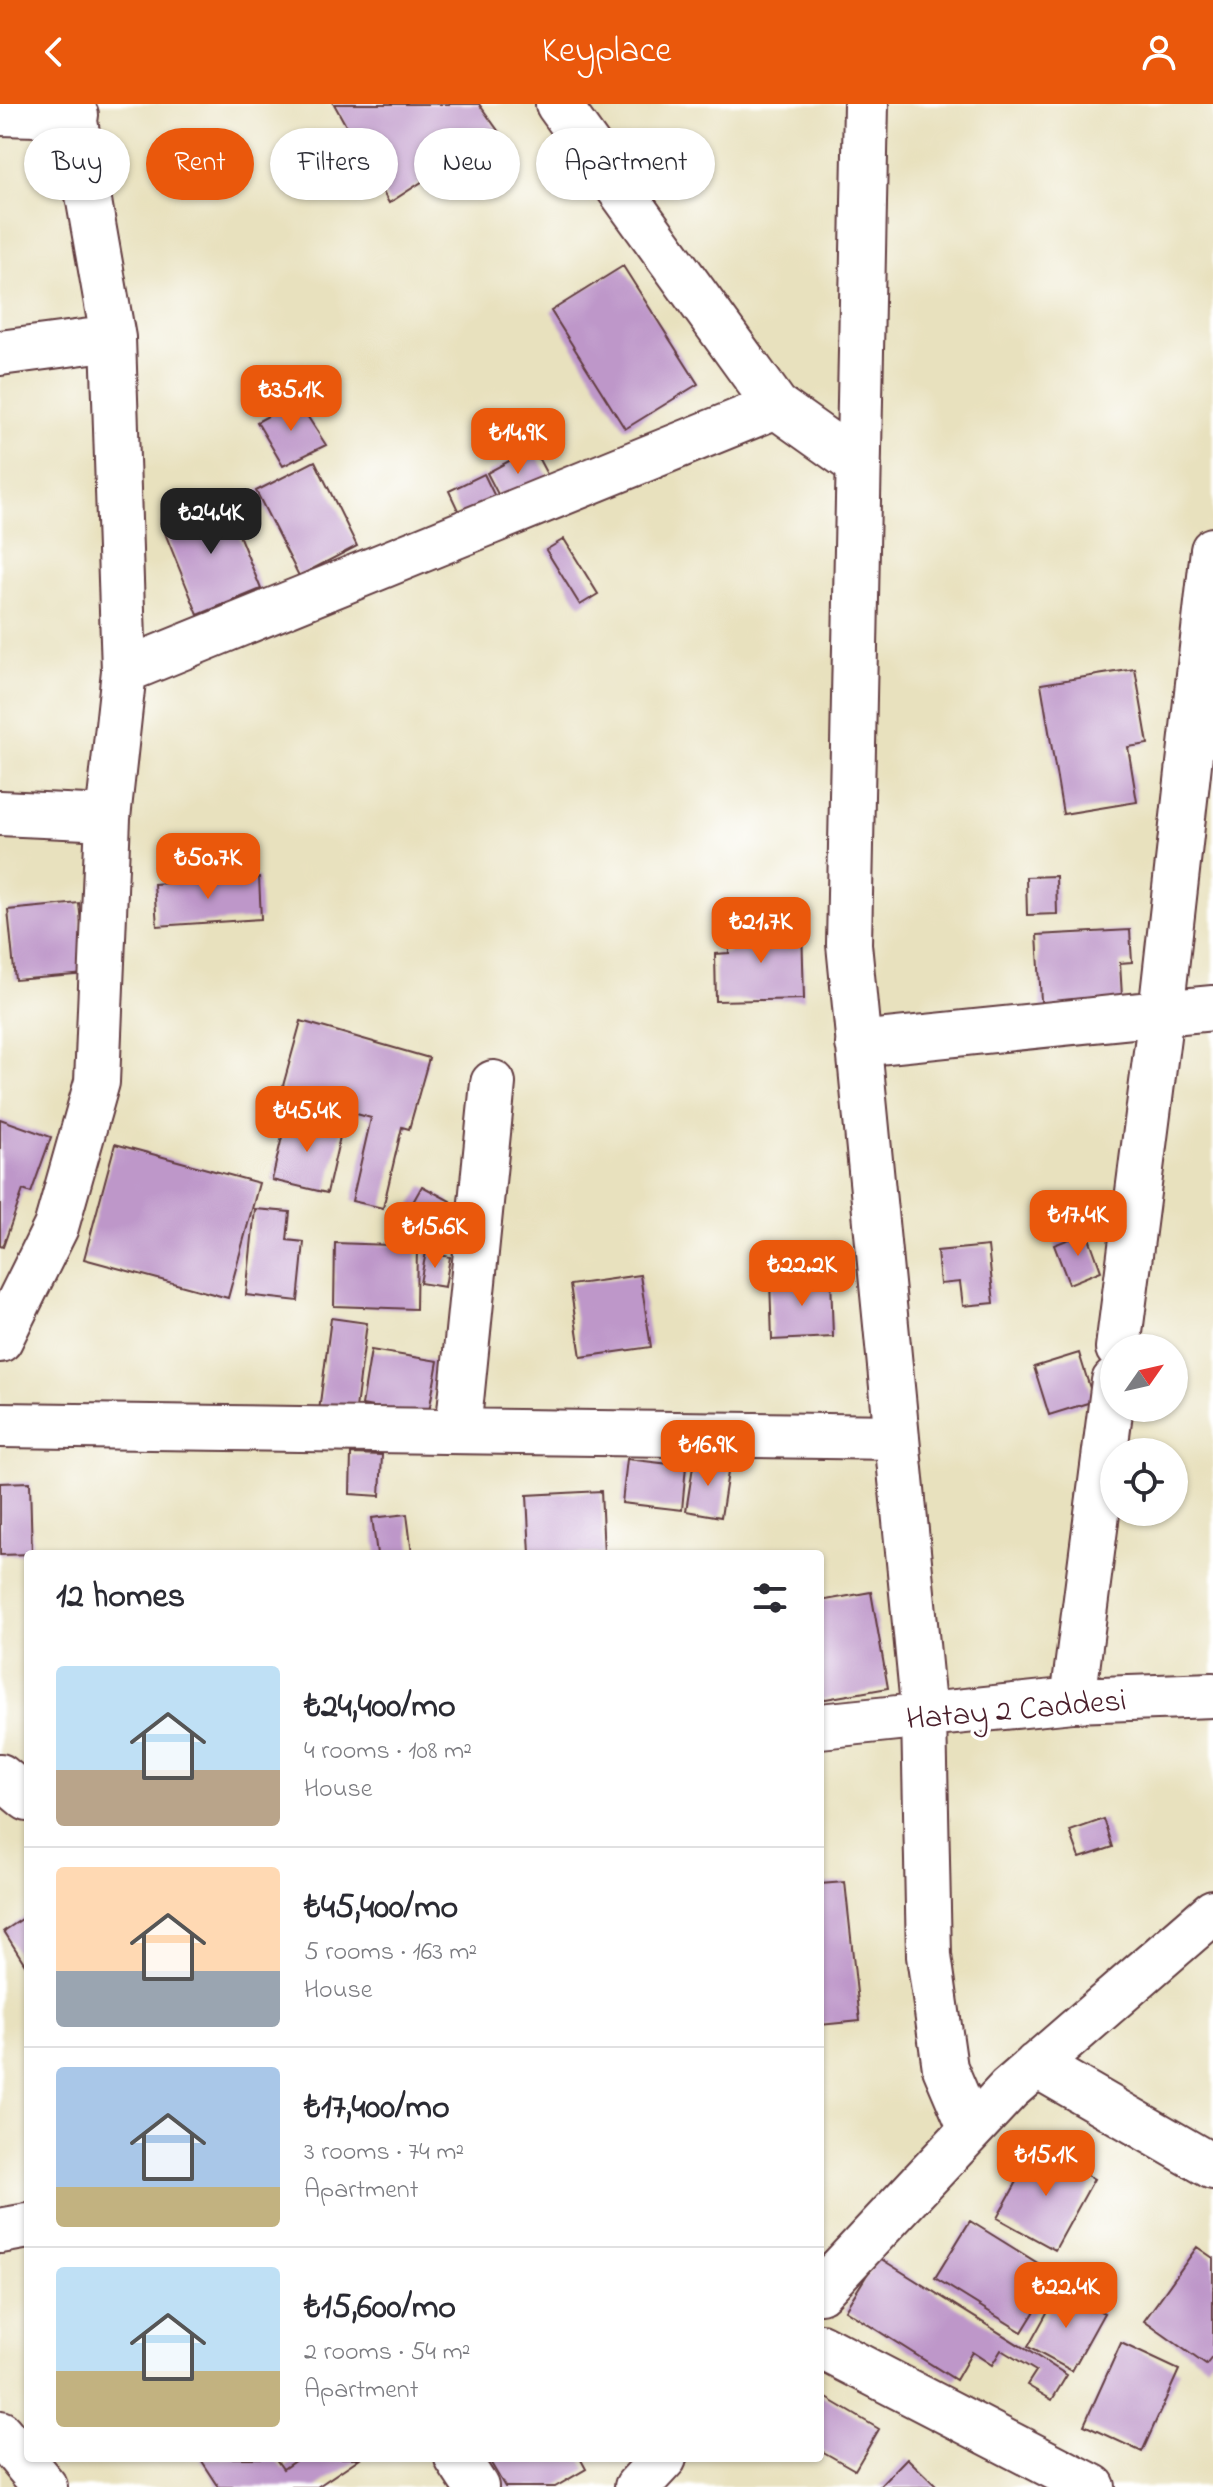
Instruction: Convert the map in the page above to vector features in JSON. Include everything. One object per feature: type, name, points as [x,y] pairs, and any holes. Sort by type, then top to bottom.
[{"type":"street","points":[[558,104],[776,406],[859,465]]},
{"type":"street","points":[[866,104],[849,944],[924,1716],[929,1956],[945,2068],[971,2129]]},
{"type":"street","points":[[0,113],[74,110],[113,338],[124,671],[108,818],[97,1082],[56,1227],[0,1340]]},
{"type":"street","points":[[0,353],[113,338]]},
{"type":"street","points":[[124,671],[776,406]]},
{"type":"street","points":[[1120,1334],[1161,1013],[1213,550]]},
{"type":"street","points":[[0,813],[108,818]]},
{"type":"street","points":[[858,1044],[1213,1008]]},
{"type":"street","points":[[458,1431],[493,1083]]},
{"type":"street","points":[[1073,1700],[1109,1422]]},
{"type":"street","points":[[0,1425],[897,1437]]},
{"type":"street","name":"Hatay 2 Caddesi","points":[[824,1726],[1073,1700],[1213,1695]]},
{"type":"street","points":[[0,1776],[24,1796]]},
{"type":"street","points":[[0,1811],[24,1809]]},
{"type":"street","points":[[824,2287],[1009,2089],[1213,1912]]},
{"type":"street","points":[[1036,2065],[1213,2167]]},
{"type":"street","points":[[0,2231],[24,2227]]},
{"type":"street","points":[[824,2348],[1093,2487]]},
{"type":"street","points":[[0,2433],[24,2462]]},
{"type":"street","points":[[24,2462],[45,2487]]},
{"type":"street","points":[[460,2462],[476,2487]]},
{"type":"street","points":[[637,2487],[660,2462]]},
{"type":"building","points":[[334,104],[479,104],[496,128],[414,128],[414,187],[398,197],[398,128],[347,128]]},
{"type":"building","points":[[623,266],[698,384],[625,429],[551,311]]},
{"type":"building","points":[[297,400],[326,445],[283,466],[257,422]]},
{"type":"building","points":[[533,448],[550,480],[503,504],[487,473]]},
{"type":"building","points":[[315,461],[357,546],[299,576],[256,491]]},
{"type":"building","points":[[484,474],[499,505],[464,523],[449,491]]},
{"type":"building","points":[[224,498],[261,589],[198,615],[161,523]]},
{"type":"building","points":[[564,539],[598,594],[580,605],[546,550]]},
{"type":"building","points":[[1135,669],[1148,744],[1128,747],[1137,802],[1063,814],[1041,684]]},
{"type":"building","points":[[1056,876],[1057,914],[1027,915],[1026,877]]},
{"type":"building","points":[[259,877],[261,919],[157,926],[154,884]]},
{"type":"building","points":[[79,903],[86,974],[15,980],[8,910]]},
{"type":"building","points":[[802,927],[804,999],[716,1001],[715,954],[729,953],[729,929]]},
{"type":"building","points":[[1130,930],[1132,962],[1120,963],[1123,1013],[1042,1017],[1037,935]]},
{"type":"building","points":[[301,1021],[429,1058],[409,1129],[402,1127],[383,1208],[352,1201],[371,1118],[281,1093]]},
{"type":"building","points":[[287,1115],[342,1128],[327,1193],[272,1180]]},
{"type":"building","points":[[0,1119],[51,1137],[31,1193],[23,1190],[3,1247],[0,1246]]},
{"type":"building","points":[[115,1144],[259,1183],[228,1298],[84,1259]]},
{"type":"building","points":[[422,1186],[450,1201],[435,1227],[408,1211]]},
{"type":"building","points":[[255,1209],[290,1212],[287,1240],[304,1242],[298,1301],[246,1295]]},
{"type":"building","points":[[1087,1232],[1101,1271],[1069,1284],[1054,1245]]},
{"type":"building","points":[[335,1243],[417,1246],[416,1309],[334,1306]]},
{"type":"building","points":[[988,1246],[994,1303],[963,1306],[960,1282],[940,1284],[937,1251]]},
{"type":"building","points":[[426,1252],[450,1257],[445,1287],[420,1283]]},
{"type":"building","points":[[640,1275],[651,1347],[581,1357],[570,1285]]},
{"type":"building","points":[[831,1277],[833,1337],[772,1340],[770,1280]]},
{"type":"building","points":[[331,1318],[367,1323],[355,1416],[319,1411]]},
{"type":"building","points":[[371,1350],[438,1361],[428,1417],[362,1405]]},
{"type":"building","points":[[1079,1353],[1094,1401],[1049,1415],[1034,1367]]},
{"type":"building","points":[[351,1454],[382,1455],[380,1496],[350,1494]]},
{"type":"building","points":[[627,1459],[686,1466],[682,1510],[622,1503]]},
{"type":"building","points":[[694,1460],[729,1466],[721,1517],[686,1511]]},
{"type":"building","points":[[30,1482],[32,1550],[24,1550],[24,1554],[0,1555],[0,1483]]},
{"type":"building","points":[[601,1491],[604,1550],[530,1550],[527,1495]]},
{"type":"building","points":[[407,1514],[412,1550],[376,1550],[372,1518]]},
{"type":"building","points":[[871,1592],[888,1688],[824,1699],[824,1600]]},
{"type":"building","points":[[1104,1819],[1113,1847],[1080,1858],[1070,1831]]},
{"type":"building","points":[[845,1882],[860,2021],[824,2025],[824,1884]]},
{"type":"building","points":[[24,1918],[24,1963],[4,1931]]},
{"type":"building","points":[[1036,2147],[1094,2179],[1055,2250],[997,2218]]},
{"type":"building","points":[[970,2221],[1057,2275],[1022,2332],[935,2278]]},
{"type":"building","points":[[1197,2247],[1213,2258],[1213,2356],[1206,2365],[1144,2321]]},
{"type":"building","points":[[878,2257],[1067,2375],[1052,2400],[1027,2385],[1036,2371],[1001,2350],[992,2365],[972,2352],[956,2380],[845,2310]]},
{"type":"building","points":[[1060,2289],[1104,2313],[1072,2371],[1028,2347]]},
{"type":"building","points":[[1121,2343],[1179,2370],[1142,2452],[1084,2425]]},
{"type":"building","points":[[824,2396],[879,2429],[855,2470],[824,2452]]},
{"type":"building","points":[[907,2458],[937,2487],[879,2487]]},
{"type":"building","points":[[203,2462],[278,2462],[283,2469],[293,2462],[354,2462],[317,2487],[219,2487]]},
{"type":"building","points":[[490,2462],[582,2462],[586,2469],[555,2487],[505,2487]]}]
